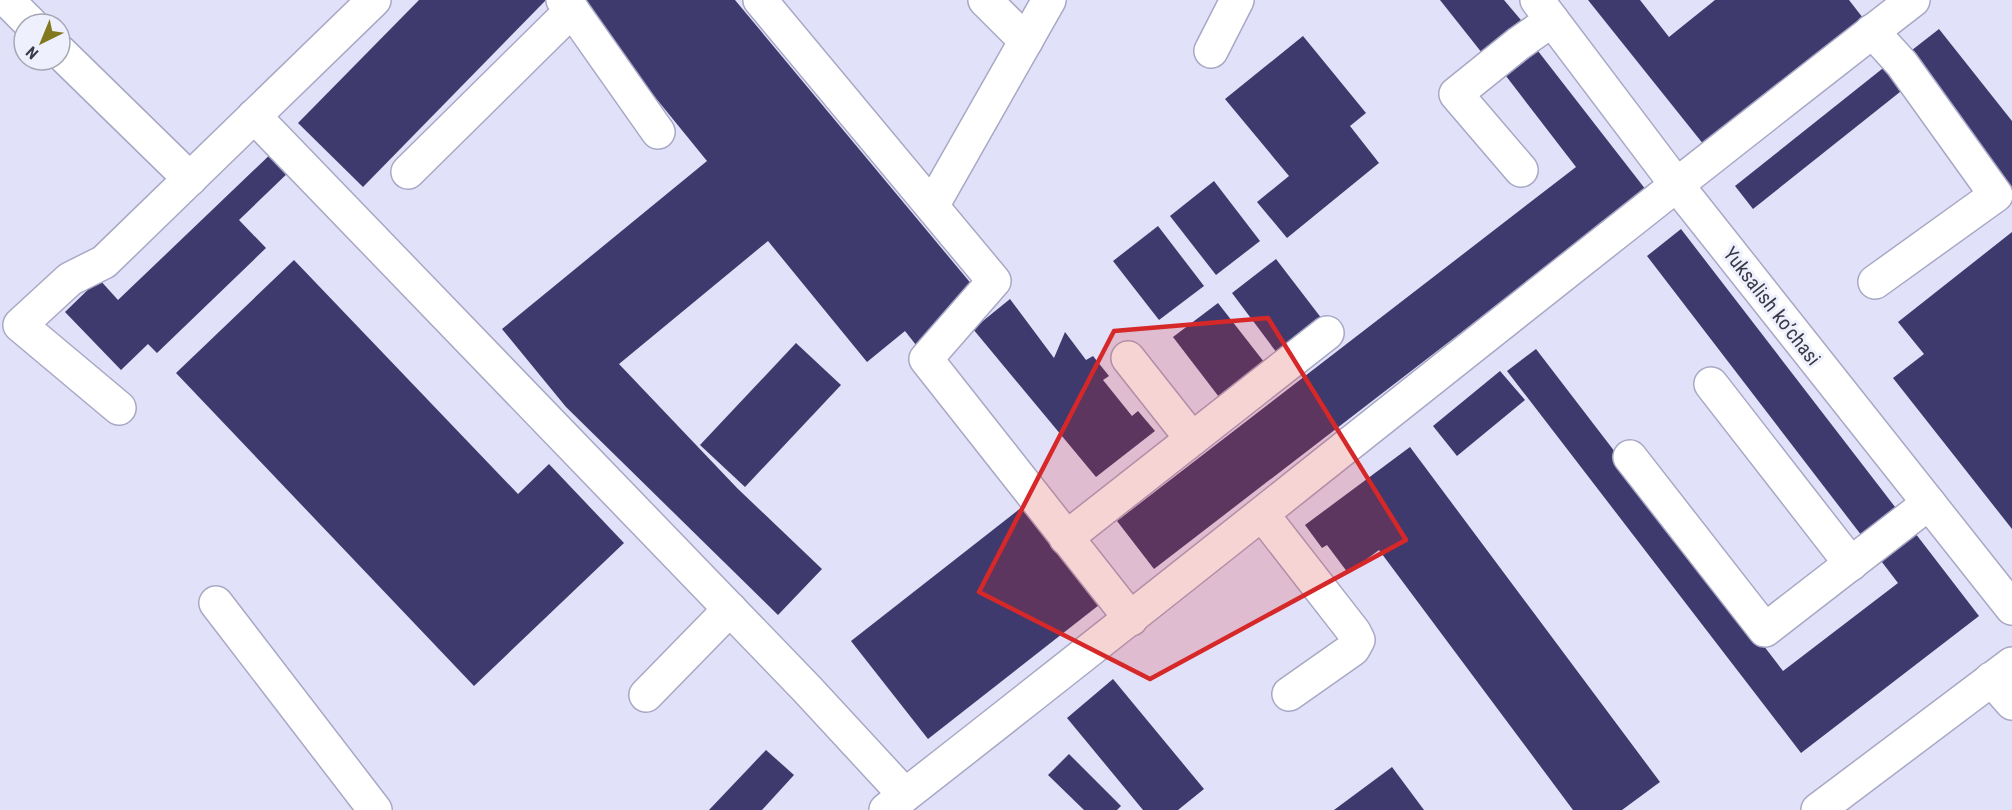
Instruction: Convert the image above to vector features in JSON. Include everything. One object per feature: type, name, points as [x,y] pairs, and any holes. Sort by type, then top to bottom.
[{"type":"street","points":[[7,0],[19,12]]},
{"type":"street","points":[[119,408],[10,330],[70,279],[104,262],[374,0]]},
{"type":"street","points":[[760,0],[994,281],[926,359],[1131,619]]},
{"type":"street","points":[[985,0],[1026,41]]},
{"type":"street","points":[[932,206],[1049,0]]},
{"type":"street","points":[[1211,51],[1237,0]]},
{"type":"street","points":[[254,116],[807,688],[896,803],[1131,619],[1676,184],[1913,0]]},
{"type":"street","points":[[408,172],[568,5],[658,132]]},
{"type":"street","points":[[1521,170],[1456,94],[1518,44],[1544,10]]},
{"type":"street","name":"Yuksalish ko’chasi","points":[[1544,10],[1676,184],[2012,608]]},
{"type":"street","points":[[1872,31],[1902,64],[1996,195],[1875,282]]},
{"type":"street","points":[[72,64],[190,179]]},
{"type":"street","points":[[1066,538],[1327,333]]},
{"type":"street","points":[[1128,358],[1192,439]]},
{"type":"street","points":[[1711,384],[1851,564]]},
{"type":"street","points":[[1630,458],[1765,630],[1929,503]]},
{"type":"street","points":[[1262,514],[1358,640],[1353,649],[1289,694]]},
{"type":"street","points":[[216,603],[375,810]]},
{"type":"street","points":[[646,695],[730,609]]},
{"type":"street","points":[[1818,810],[2005,682]]},
{"type":"highlighted area","points":[[1268,318],[1406,540],[1150,679],[979,592],[1114,331]]},
{"type":"shaded area","points":[[0,0],[2012,0],[2012,810],[0,810]]},
{"type":"building","points":[[419,0],[546,0],[363,187],[298,123]]},
{"type":"building","points":[[576,0],[735,0],[978,292],[916,345],[905,331],[867,362],[768,241],[619,364],[737,488],[822,569],[778,615],[566,407],[502,329],[707,161]]},
{"type":"building","points":[[1440,0],[1504,0],[1526,26],[1486,58]]},
{"type":"building","points":[[1588,0],[1640,0],[1669,37],[1715,0],[1849,0],[1863,18],[1704,145]]},
{"type":"building","points":[[1939,29],[2012,121],[2012,187],[1907,54]]},
{"type":"building","points":[[1303,36],[1366,113],[1350,126],[1379,163],[1287,238],[1257,202],[1289,176],[1225,99]]},
{"type":"building","points":[[1538,51],[1646,190],[1154,569],[1117,521],[1576,167],[1506,76]]},
{"type":"building","points":[[1892,61],[1910,84],[1753,209],[1735,186]]},
{"type":"building","points":[[276,149],[293,168],[239,220],[266,248],[157,353],[148,344],[121,370],[65,312],[99,279],[118,300]]},
{"type":"building","points":[[1214,181],[1260,241],[1216,275],[1170,216]]},
{"type":"building","points":[[1158,226],[1204,286],[1159,320],[1113,261]]},
{"type":"building","points":[[1681,229],[1979,616],[1801,753],[1507,371],[1536,349],[1783,671],[1898,583],[1647,256]]},
{"type":"building","points":[[2012,232],[2012,529],[1893,378],[1924,354],[1898,322]]},
{"type":"building","points":[[1276,259],[1322,319],[1277,353],[1232,293]]},
{"type":"building","points":[[294,260],[518,494],[549,464],[624,543],[474,686],[176,373]]},
{"type":"building","points":[[1010,299],[1054,358],[1065,332],[1086,360],[1093,356],[1109,376],[1103,380],[1132,416],[1138,411],[1155,431],[1096,477],[973,329]]},
{"type":"building","points":[[1218,303],[1264,362],[1219,397],[1173,337]]},
{"type":"building","points":[[796,343],[841,385],[745,487],[700,445]]},
{"type":"building","points":[[1500,371],[1525,400],[1457,456],[1433,426]]},
{"type":"building","points":[[1410,447],[1660,782],[1622,810],[1573,810],[1379,550],[1348,573],[1327,545],[1322,548],[1305,525]]},
{"type":"building","points":[[1022,507],[1099,605],[928,739],[851,641]]},
{"type":"building","points":[[1113,679],[1204,789],[1178,810],[1143,810],[1067,718]]},
{"type":"building","points":[[766,750],[794,775],[762,810],[709,810]]},
{"type":"building","points":[[1069,754],[1121,806],[1117,810],[1084,810],[1048,775]]},
{"type":"building","points":[[1392,767],[1424,810],[1334,810]]}]
